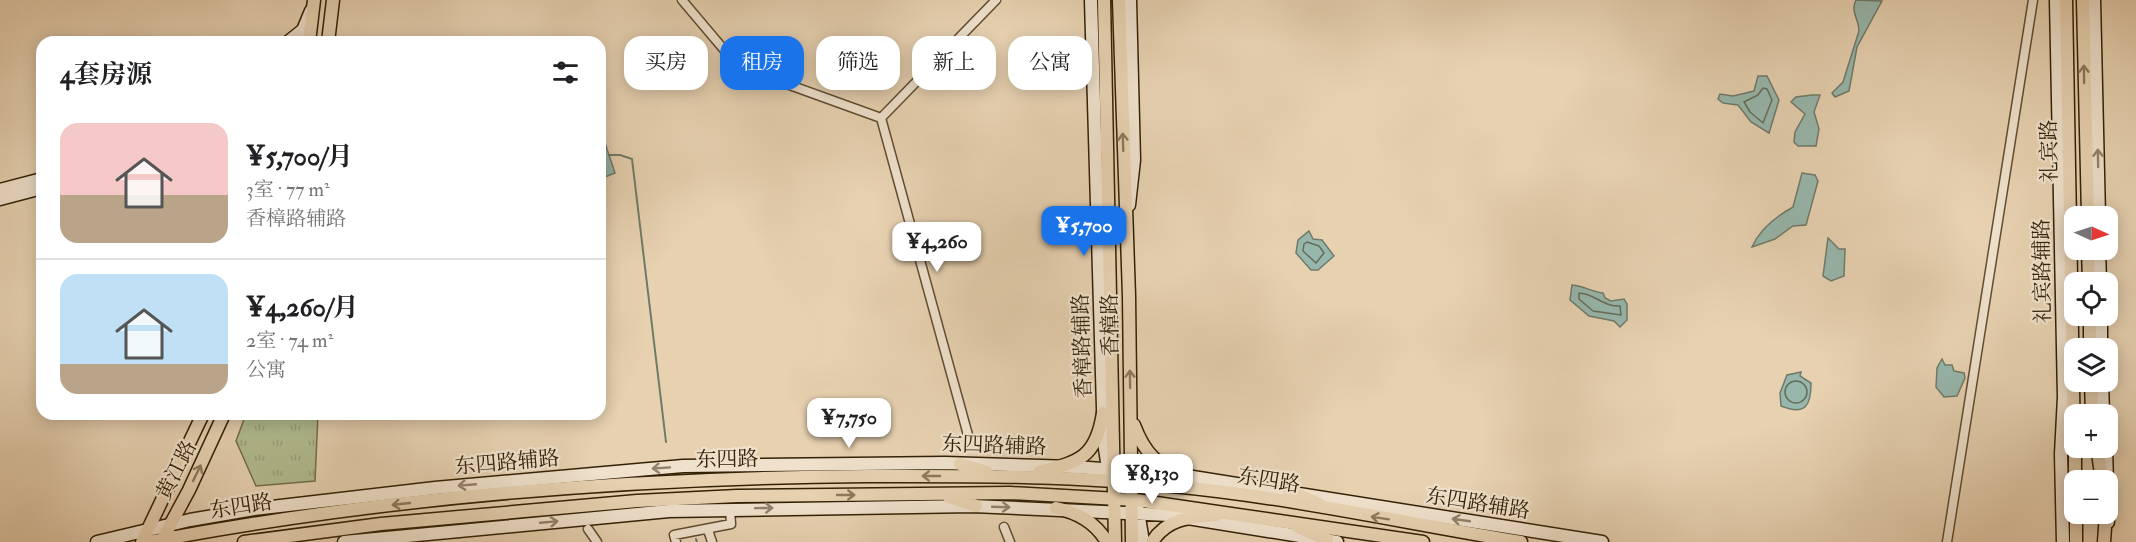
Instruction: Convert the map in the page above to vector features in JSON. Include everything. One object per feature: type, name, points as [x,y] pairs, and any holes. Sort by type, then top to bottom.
[{"type":"main road","points":[[329,36],[333,0]]},
{"type":"main road","name":"香樟路辅路","points":[[1091,0],[1103,413],[1112,475]]},
{"type":"main road","name":"香樟路","points":[[1104,0],[1115,542]]},
{"type":"main road","name":"香樟路","points":[[1119,0],[1127,224],[1132,478]]},
{"type":"main road","points":[[1127,224],[1134,169],[1130,0]]},
{"type":"main road","name":"礼宾路辅路","points":[[2056,0],[2064,397],[2061,454],[2063,542]]},
{"type":"main road","name":"礼宾路","points":[[2066,0],[2073,404]]},
{"type":"main road","name":"礼宾路","points":[[2083,0],[2088,206]]},
{"type":"main road","points":[[2094,0],[2099,206]]},
{"type":"main road","points":[[296,36],[303,30],[314,1]]},
{"type":"main road","points":[[310,36],[314,1]]},
{"type":"main road","points":[[0,190],[36,181]]},
{"type":"main road","points":[[0,199],[36,190]]},
{"type":"main road","points":[[1131,412],[1141,442],[1151,457],[1164,468],[1186,475]]},
{"type":"main road","points":[[1020,477],[1077,461],[1092,449],[1099,434],[1103,413]]},
{"type":"main road","name":"黄江路","points":[[155,538],[201,420]]},
{"type":"main road","name":"黄江路","points":[[142,542],[155,538],[170,525],[221,420]]},
{"type":"main road","points":[[960,464],[999,476]]},
{"type":"main road","name":"东四路辅路","points":[[170,525],[254,509],[392,492],[649,469],[743,465],[960,464],[1063,466],[1112,475]]},
{"type":"main road","name":"东四路","points":[[155,538],[342,510],[657,481],[807,477],[1112,475],[1521,542]]},
{"type":"main road","name":"东四路辅路","points":[[1132,478],[1186,475],[1602,542]]},
{"type":"main road","points":[[1132,478],[1134,506],[1132,542]]},
{"type":"main road","points":[[1289,490],[1334,511]]},
{"type":"main road","name":"东四路","points":[[244,542],[381,524],[637,501],[748,496],[1010,492],[1134,506],[1239,514],[1423,542]]},
{"type":"main road","points":[[940,494],[976,506]]},
{"type":"main road","points":[[345,542],[618,516],[730,509],[976,506],[1056,508],[1114,502]]},
{"type":"main road","points":[[1134,506],[1189,518],[1332,541]]},
{"type":"main road","points":[[1134,506],[1143,542]]},
{"type":"main road","points":[[1056,508],[1080,515],[1094,525],[1107,542]]},
{"type":"main road","points":[[1152,542],[1164,526],[1189,518],[1239,514]]},
{"type":"main road","points":[[1283,521],[1332,541]]},
{"type":"main road","points":[[2076,524],[2076,540]]},
{"type":"main road","points":[[2104,542],[2106,524]]},
{"type":"main road","points":[[98,542],[155,538]]},
{"type":"street","points":[[682,0],[726,52],[759,74],[881,118]]},
{"type":"street","points":[[881,118],[996,0]]},
{"type":"street","points":[[1947,542],[2033,0]]},
{"type":"street","points":[[881,118],[968,435]]},
{"type":"street","points":[[676,542],[674,534],[708,530],[731,524],[730,509]]},
{"type":"street","points":[[1004,527],[1010,542]]},
{"type":"street","points":[[588,529],[597,542]]},
{"type":"street","points":[[708,530],[712,542]]},
{"type":"green space","points":[[244,420],[318,420],[315,481],[256,486],[236,441]]},
{"type":"water","points":[[1856,0],[1882,1],[1857,47],[1849,91],[1835,97],[1832,93],[1843,82],[1859,31],[1854,12]]},
{"type":"water","points":[[1758,76],[1767,76],[1779,100],[1769,133],[1751,122],[1738,105],[1723,103],[1718,99],[1720,94],[1733,96],[1754,91]]},
{"type":"water","points":[[1820,95],[1814,112],[1819,129],[1816,146],[1798,146],[1794,142],[1795,132],[1805,114],[1791,102],[1796,97]]},
{"type":"water","points":[[606,146],[615,173],[606,177]]},
{"type":"water","points":[[1802,173],[1815,175],[1818,181],[1806,225],[1793,226],[1775,239],[1752,247],[1770,224],[1793,207]]},
{"type":"water","points":[[1309,231],[1313,239],[1322,240],[1334,256],[1318,270],[1311,270],[1296,253],[1298,240]]},
{"type":"water","points":[[1828,238],[1839,249],[1845,249],[1844,276],[1831,281],[1823,276]]},
{"type":"water","points":[[1572,285],[1603,293],[1605,298],[1611,301],[1624,299],[1627,304],[1627,320],[1620,327],[1614,321],[1589,316],[1570,300]]},
{"type":"water","points":[[1942,359],[1945,365],[1952,365],[1954,371],[1964,373],[1965,378],[1957,396],[1944,397],[1936,387],[1937,368]]},
{"type":"water","points":[[1801,372],[1800,376],[1811,383],[1808,403],[1796,410],[1781,406],[1780,393],[1787,375]]},
{"type":"waterway","points":[[609,155],[620,155],[632,159],[666,442]]}]
